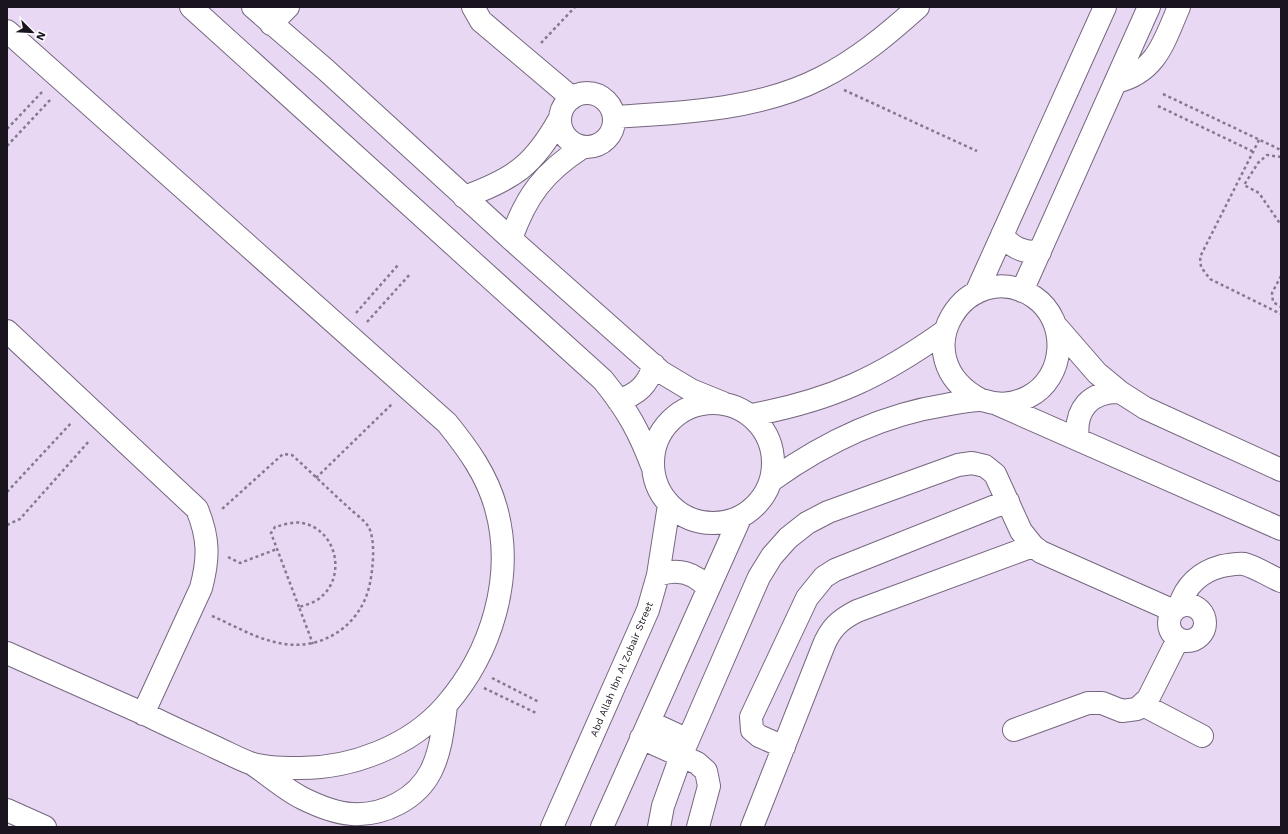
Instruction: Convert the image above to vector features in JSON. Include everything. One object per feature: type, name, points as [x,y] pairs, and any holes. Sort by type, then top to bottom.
[{"type":"street","points":[[191,7],[603,380],[641,436],[658,488],[669,505],[681,515],[695,521],[710,524],[740,518],[754,508],[761,500],[772,480],[774,462],[772,445],[764,429],[752,415],[738,407],[723,403],[691,390],[661,372],[464,197],[326,70],[253,7]]},
{"type":"street","points":[[271,24],[288,7]]},
{"type":"street","points":[[473,7],[481,20],[572,98]]},
{"type":"street","points":[[614,117],[680,113],[734,106],[786,91],[820,78],[882,39],[918,7]]},
{"type":"street","points":[[976,293],[1105,7]]},
{"type":"street","points":[[1022,291],[1149,7]]},
{"type":"street","points":[[1116,82],[1134,76],[1151,62],[1159,53],[1179,7]]},
{"type":"street","points":[[7,31],[447,423],[468,449],[485,478],[496,509],[502,542],[502,575],[497,608],[486,640],[469,673],[446,706],[421,728],[393,746],[362,758],[330,766],[296,768],[251,763]]},
{"type":"street","points":[[464,197],[490,187],[512,176],[536,155],[548,140],[560,118],[564,106],[572,98],[585,94],[598,96],[611,108],[614,117],[610,133],[606,140],[592,147],[583,147],[573,144],[565,138],[560,128],[560,118]]},
{"type":"street","points":[[511,239],[518,218],[530,195],[538,184],[551,170],[583,147]]},
{"type":"street","points":[[1002,235],[1008,242],[1022,251],[1040,252]]},
{"type":"street","points":[[1281,470],[1146,408],[1120,392],[1097,373],[1057,327],[1044,305],[1022,291],[999,287],[976,293],[958,307],[952,315],[945,331],[943,345],[945,360],[950,373],[968,394],[1078,439],[1281,529]]},
{"type":"street","points":[[772,480],[803,458],[836,440],[870,425],[906,413],[944,405],[989,402],[1013,403],[1028,397],[1041,387],[1051,375],[1058,360],[1060,343],[1057,327]]},
{"type":"street","points":[[7,331],[197,509],[206,536],[207,568],[201,588],[143,714]]},
{"type":"street","points":[[752,415],[800,405],[834,394],[873,377],[910,356],[945,331]]},
{"type":"street","points":[[618,400],[629,397],[645,384],[654,365]]},
{"type":"street","points":[[1078,439],[1078,421],[1086,404],[1101,394],[1120,392]]},
{"type":"street","points":[[652,468],[655,446],[664,427],[681,412],[701,403],[723,403]]},
{"type":"street","points":[[659,827],[663,806],[684,748],[759,577],[772,556],[788,538],[807,523],[828,512],[958,466],[972,463],[985,466],[995,474],[1022,531],[1033,546],[1051,557],[1176,609],[1185,605],[1198,609],[1204,620],[1202,633],[1191,640],[1178,639],[1170,629],[1170,616],[1176,609],[1182,597],[1194,580],[1202,573],[1232,564],[1244,564],[1281,581]]},
{"type":"street","points":[[784,748],[758,736],[752,730],[751,717],[807,598],[814,587],[835,570],[1008,501]]},
{"type":"street","name":"Abd Allah Ibn Al Zobair Street","points":[[552,827],[648,610],[658,575],[669,505]]},
{"type":"street","points":[[602,827],[740,518]]},
{"type":"street","points":[[752,827],[828,635],[835,625],[845,617],[1033,546]]},
{"type":"street","points":[[658,575],[677,571],[687,572],[695,576],[708,589]]},
{"type":"street","points":[[1014,730],[1088,703],[1102,703],[1129,711],[1143,705],[1148,699],[1178,639]]},
{"type":"street","points":[[7,653],[251,763],[302,798],[328,808],[352,814],[375,813],[397,805],[417,791],[431,772],[439,750],[446,706]]},
{"type":"street","points":[[1143,705],[1202,736]]},
{"type":"street","points":[[645,730],[684,748],[696,763],[706,771],[709,786],[698,827]]},
{"type":"street","points":[[7,810],[45,827]]},
{"type":"path","points":[[527,59],[575,7]]},
{"type":"path","points":[[820,78],[977,151]]},
{"type":"path","points":[[7,130],[61,80]]},
{"type":"path","points":[[7,146],[61,80]]},
{"type":"path","points":[[1163,94],[1281,150]]},
{"type":"path","points":[[1158,106],[1254,152]]},
{"type":"path","points":[[1259,140],[1200,257],[1201,267],[1210,279],[1281,314]]},
{"type":"path","points":[[1281,157],[1266,156],[1258,163],[1244,185],[1259,193],[1281,225]]},
{"type":"path","points":[[347,333],[398,265]]},
{"type":"path","points":[[347,333],[411,273]]},
{"type":"path","points":[[1281,276],[1272,293],[1273,302],[1281,307]]},
{"type":"path","points":[[316,478],[408,388]]},
{"type":"path","points":[[7,492],[87,406]]},
{"type":"path","points":[[7,525],[20,519],[105,423]]},
{"type":"path","points":[[192,607],[271,642],[313,644],[332,637],[348,624],[360,608],[368,591],[374,552],[368,526],[292,455],[283,454],[206,536],[240,563],[277,549]]},
{"type":"path","points":[[299,607],[320,599],[329,590],[334,578],[336,566],[335,554],[330,543],[322,533],[312,526],[300,522],[275,527],[271,533],[277,549],[313,644]]},
{"type":"path","points":[[469,673],[539,702]]},
{"type":"path","points":[[469,673],[536,713]]}]
